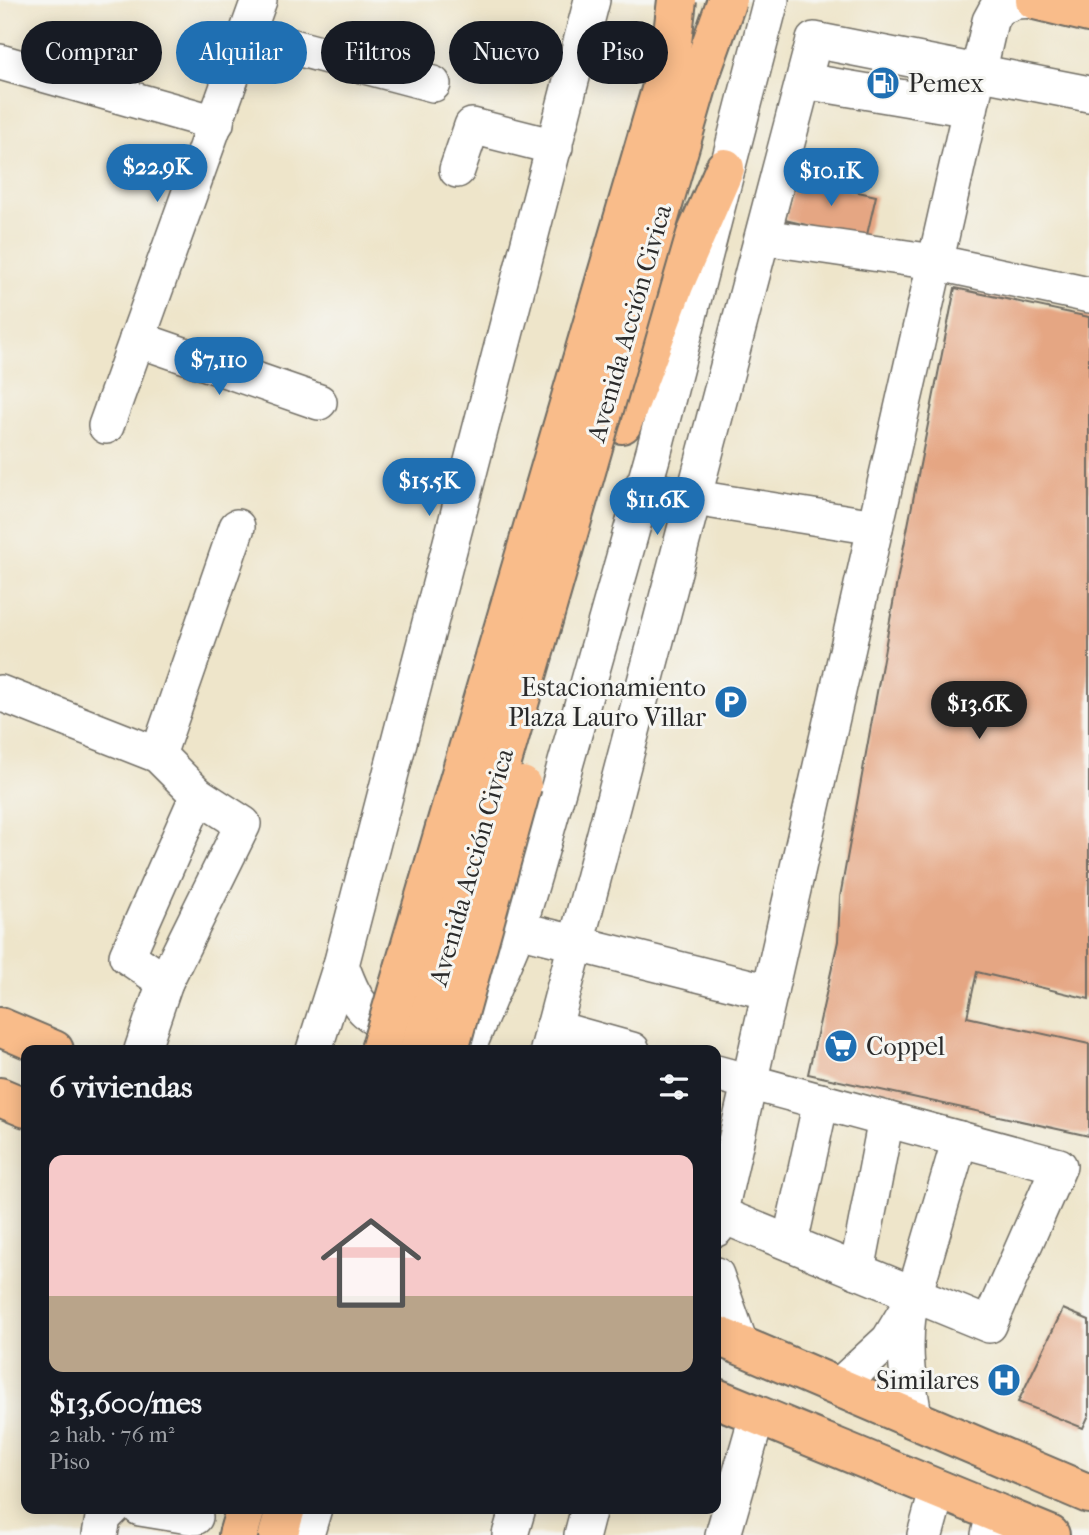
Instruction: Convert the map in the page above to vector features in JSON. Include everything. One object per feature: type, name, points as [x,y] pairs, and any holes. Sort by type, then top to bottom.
[{"type":"main road","name":"Avenida Acción Civica","points":[[381,1045],[670,59],[677,0]]},
{"type":"main road","name":"Avenida Acción Civica","points":[[419,1045],[701,73],[727,0]]},
{"type":"main road","points":[[1035,0],[1089,13]]},
{"type":"main road","points":[[450,1045],[622,424],[674,285],[725,168]]},
{"type":"main road","points":[[0,1027],[42,1045]]},
{"type":"main road","points":[[0,1097],[21,1106]]},
{"type":"main road","points":[[729,1341],[1089,1494]]},
{"type":"main road","points":[[721,1400],[938,1488],[992,1523],[1051,1535]]},
{"type":"main road","points":[[239,1535],[244,1514]]},
{"type":"main road","points":[[278,1535],[284,1514]]},
{"type":"street","points":[[252,21],[259,0]]},
{"type":"street","points":[[316,1045],[341,965],[589,14],[611,0]]},
{"type":"street","points":[[738,0],[751,26],[756,58]]},
{"type":"street","name":"Avenida Acción Civica","points":[[469,1045],[489,990],[517,929],[642,486],[654,452],[725,168],[771,0]]},
{"type":"street","points":[[721,1184],[727,1132],[750,1082],[973,93],[986,10],[1016,1],[1035,0]]},
{"type":"street","points":[[595,1045],[551,1039],[814,40],[973,93]]},
{"type":"street","points":[[0,62],[216,123]]},
{"type":"street","points":[[106,426],[230,84]]},
{"type":"street","points":[[804,84],[973,93],[1089,94]]},
{"type":"street","points":[[457,170],[472,125],[555,146]]},
{"type":"street","points":[[763,237],[934,262],[1089,295]]},
{"type":"street","points":[[137,339],[319,402]]},
{"type":"street","points":[[642,486],[694,498],[875,527]]},
{"type":"street","points":[[158,755],[237,527]]},
{"type":"street","points":[[0,693],[158,755],[198,795],[243,824],[165,982],[144,1045]]},
{"type":"street","points":[[165,982],[127,956],[198,795]]},
{"type":"street","points":[[517,929],[770,992]]},
{"type":"street","points":[[341,965],[354,999],[365,1013],[383,1022],[421,1025],[440,1020],[489,990]]},
{"type":"street","points":[[721,1074],[1059,1166],[989,1325],[790,1243],[721,1220]]},
{"type":"street","points":[[790,1243],[821,1101]]},
{"type":"street","points":[[857,1271],[886,1119]]},
{"type":"street","points":[[915,1420],[904,1346],[914,1294],[960,1139]]},
{"type":"street","points":[[838,1387],[888,1340],[905,1316],[914,1294]]},
{"type":"street","points":[[721,1300],[729,1341]]},
{"type":"street","points":[[723,1535],[757,1416]]},
{"type":"street","points":[[925,1535],[938,1488]]},
{"type":"street","points":[[100,1535],[103,1518],[107,1514]]},
{"type":"street","points":[[168,1514],[195,1520]]},
{"type":"street","points":[[306,1535],[312,1514]]},
{"type":"street","points":[[510,1535],[515,1514]]},
{"type":"street","points":[[582,1535],[587,1514]]},
{"type":"building","points":[[796,178],[876,196],[866,239],[785,220]]},
{"type":"building","points":[[955,288],[1089,317],[1089,999],[977,972],[967,1017],[1089,1044],[1089,1136],[808,1074],[838,941],[840,897],[898,576]]},
{"type":"building","points":[[1063,1309],[1089,1320],[1089,1415],[1083,1428],[1018,1402]]},
{"type":"place","name":"Pemex","points":[[883,83]]},
{"type":"place","name":"Estacionamiento Plaza Lauro Villar","points":[[731,702]]},
{"type":"place","name":"Coppel","points":[[841,1046]]},
{"type":"place","name":"Similares","points":[[1004,1380]]}]
